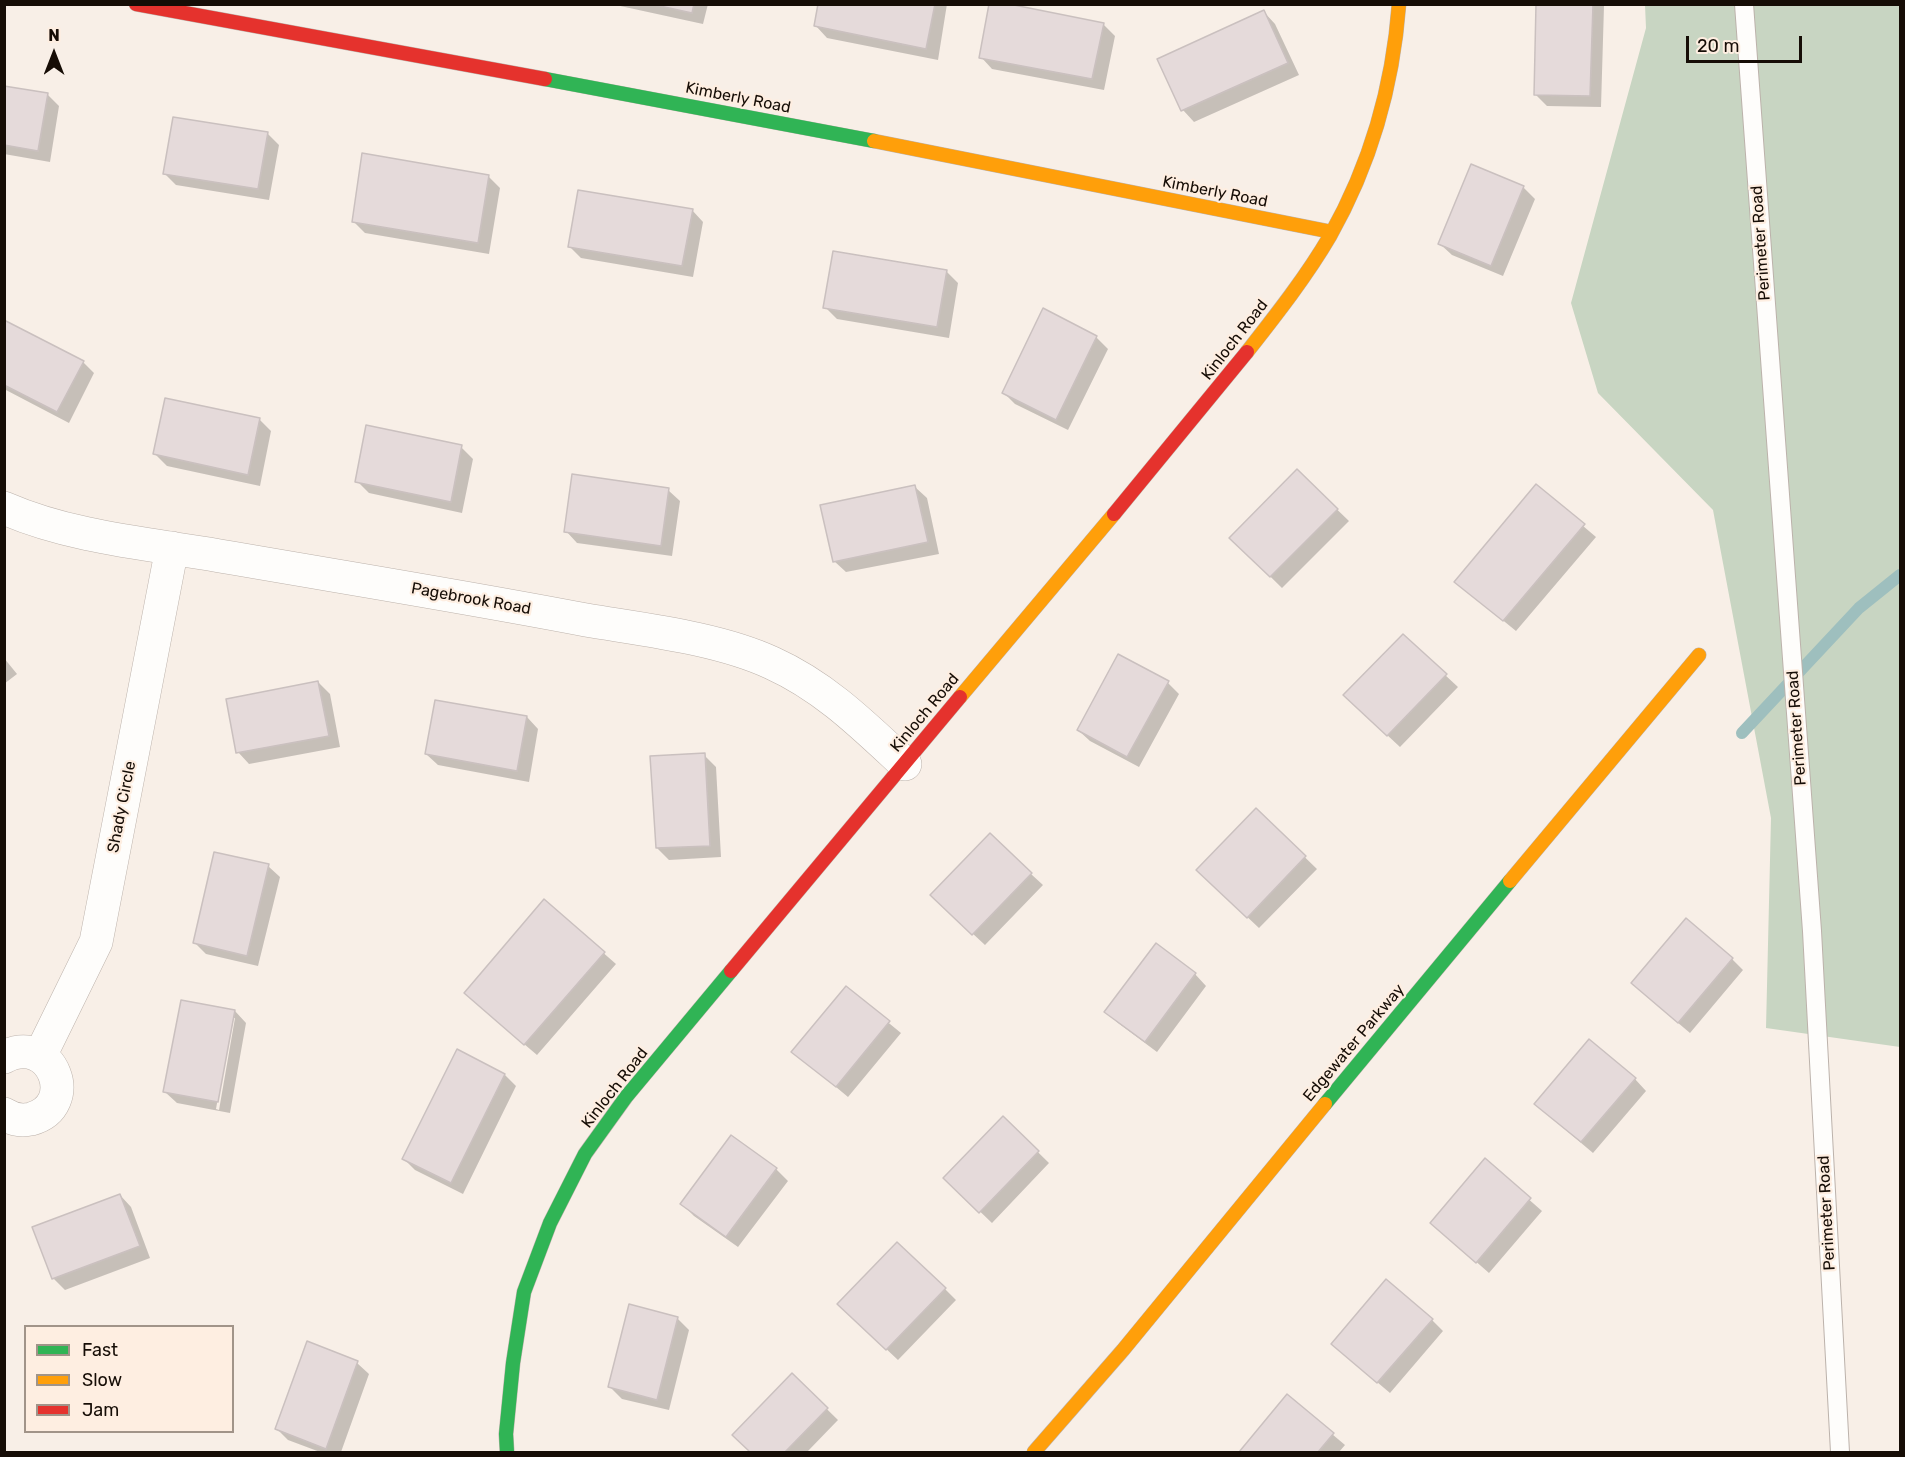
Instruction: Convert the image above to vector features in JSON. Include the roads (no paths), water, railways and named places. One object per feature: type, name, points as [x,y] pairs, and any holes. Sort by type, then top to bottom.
[{"type":"street","name":"Kimberly Road","points":[[136,4],[741,115],[1332,232]]},
{"type":"street","name":"Kinloch Road","points":[[507,1452],[506,1434],[513,1363],[524,1292],[550,1223],[585,1154],[626,1097],[1223,383],[1276,315],[1332,232],[1360,174],[1377,122],[1390,69],[1400,4]]},
{"type":"street","name":"Pagebrook Road","points":[[4,508],[27,518],[100,535],[476,599],[731,648],[772,662],[820,688],[905,764]]},
{"type":"street","name":"Shady Circle","points":[[40,1056],[96,942],[172,548]]},
{"type":"street","name":"Edgewater Parkway","points":[[1034,1452],[1123,1350],[1236,1210],[1699,655]]},
{"type":"street","points":[[4,1057],[18,1052],[29,1052],[40,1056],[51,1066],[57,1079],[57,1094],[50,1107],[38,1117],[24,1121],[4,1114]]},
{"type":"lane","name":"Perimeter Road","points":[[1744,4],[1812,931],[1840,1452]]},
{"type":"waterway","points":[[1742,733],[1859,608],[1900,575]]}]
